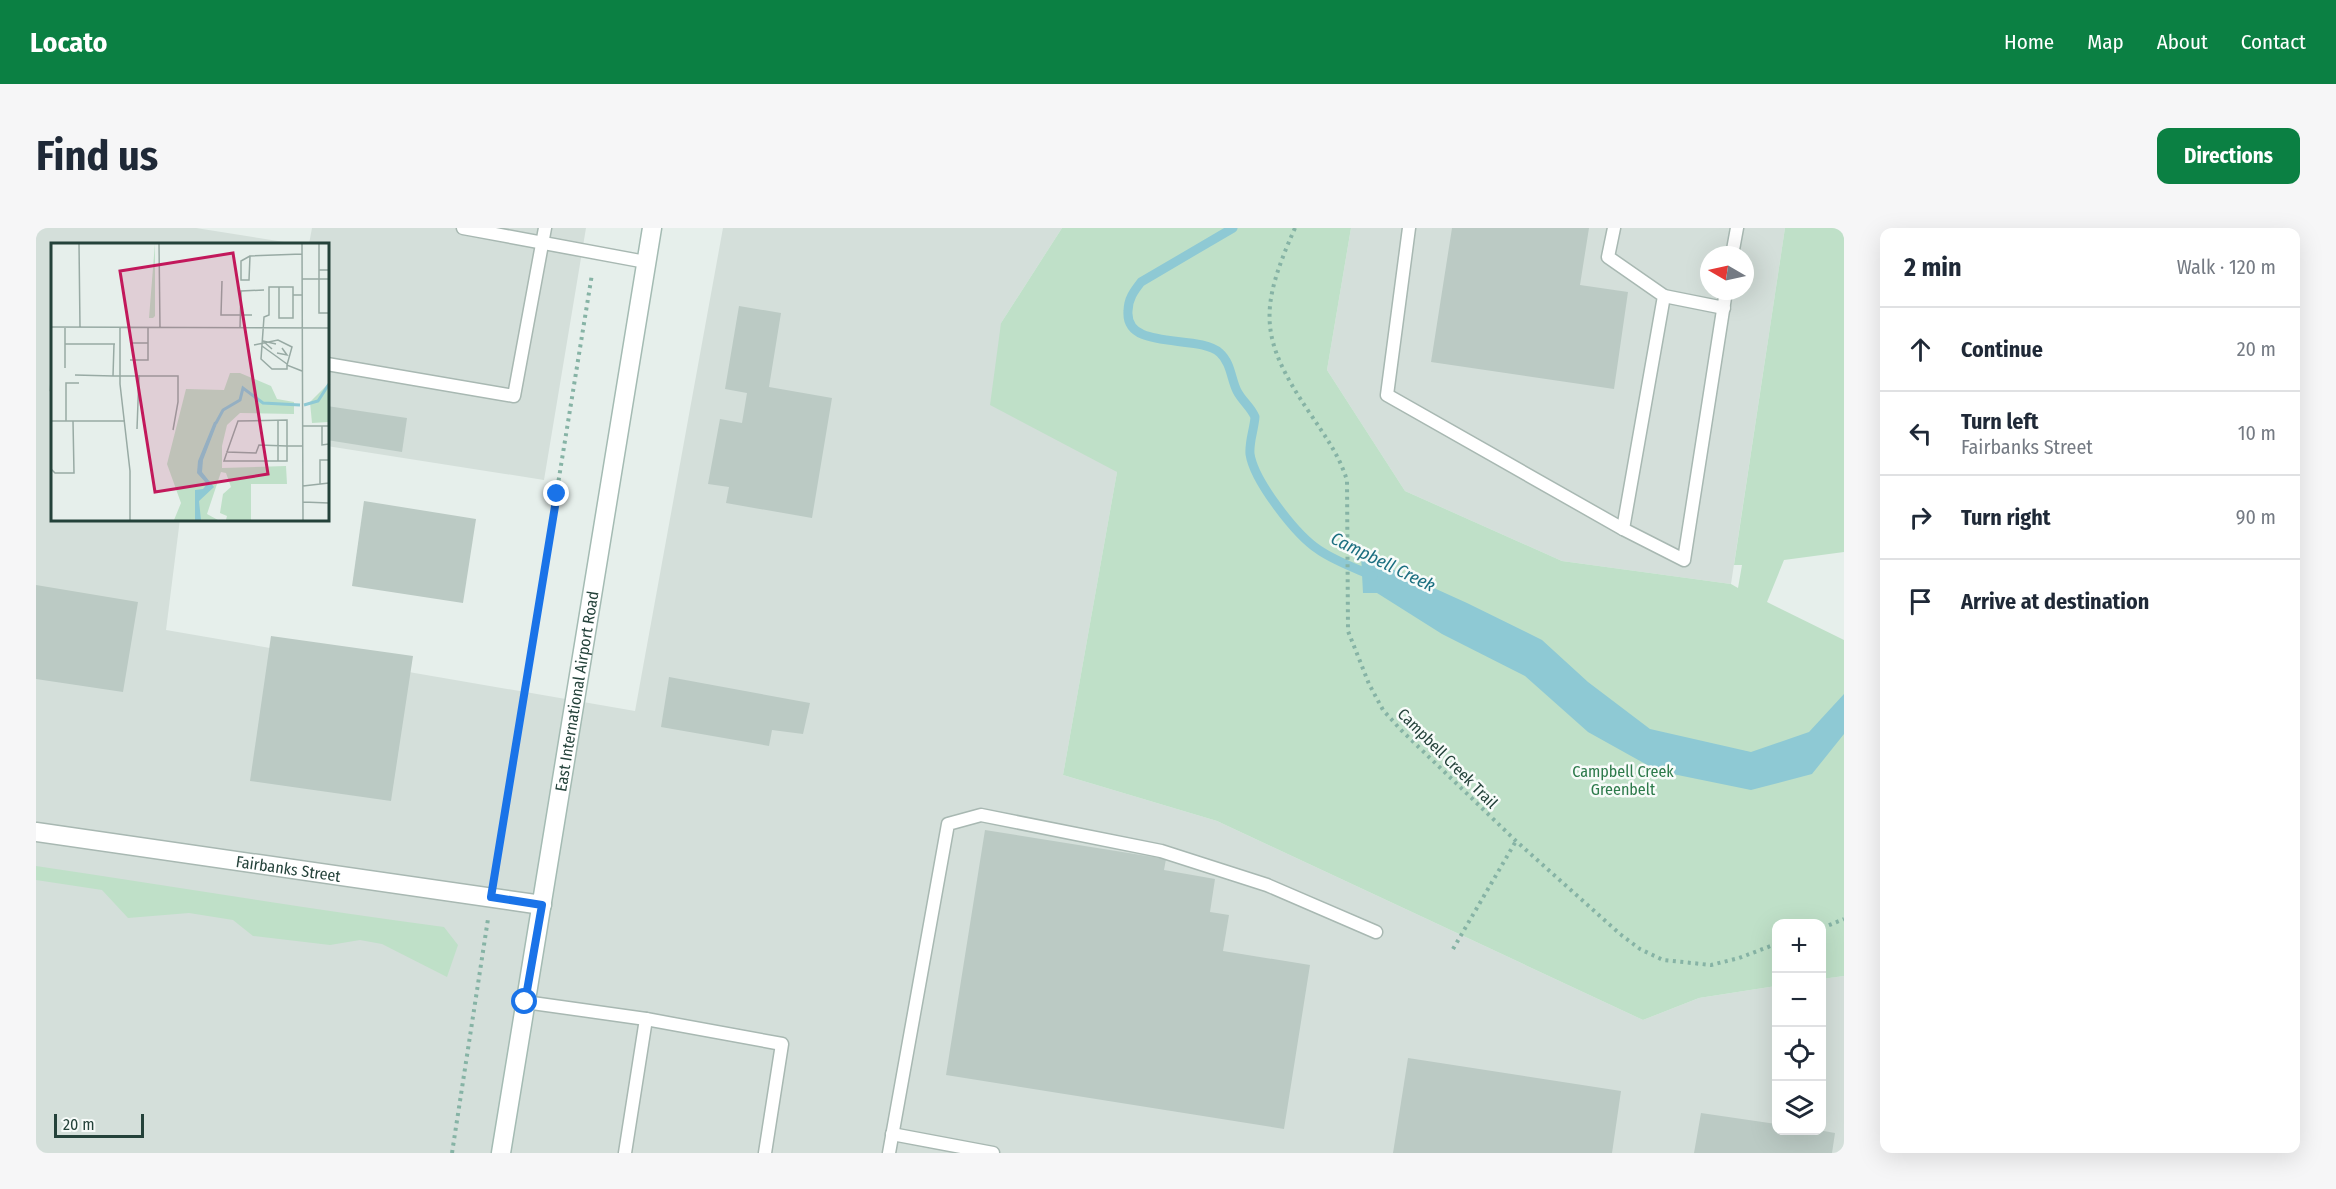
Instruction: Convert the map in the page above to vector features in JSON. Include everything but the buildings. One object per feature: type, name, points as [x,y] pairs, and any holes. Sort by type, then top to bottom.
[{"type":"main road","name":"East International Airport Road","points":[[501,1153],[652,228]]},
{"type":"main road","name":"Fairbanks Street","points":[[36,832],[542,905]]},
{"type":"lane","points":[[463,228],[646,262]]},
{"type":"lane","points":[[328,364],[514,396],[545,228]]},
{"type":"lane","points":[[1409,228],[1386,395],[1623,529],[1684,560],[1725,300]]},
{"type":"lane","points":[[1614,228],[1608,257],[1664,296],[1724,308]]},
{"type":"lane","points":[[1734,246],[1737,228]]},
{"type":"lane","points":[[1623,529],[1664,296]]},
{"type":"lane","points":[[889,1153],[948,824],[981,815],[1161,851],[1267,885],[1376,932]]},
{"type":"lane","points":[[525,1002],[782,1044],[765,1153]]},
{"type":"lane","points":[[625,1153],[646,1020]]},
{"type":"lane","points":[[892,1134],[993,1153]]},
{"type":"path","name":"Campbell Creek Trail","points":[[1295,228],[1273,284],[1269,332],[1275,352],[1298,395],[1339,457],[1347,480],[1348,631],[1369,684],[1383,710],[1516,841],[1620,934],[1640,949],[1663,960],[1711,965],[1739,958],[1772,946]]},
{"type":"path","points":[[453,1153],[491,897],[596,252]]},
{"type":"path","points":[[1453,949],[1516,841]]},
{"type":"path","points":[[1826,926],[1844,919]]},
{"type":"shaded area","points":[[36,228],[196,228],[291,243],[51,243],[51,520],[180,520],[166,630],[635,711],[723,228],[1062,228],[1001,323],[1117,472],[1063,775],[1217,821],[1643,1020],[1699,998],[1772,987],[1772,1135],[1826,1135],[1826,978],[1844,976],[1844,1153],[36,1153]]},
{"type":"shaded area","points":[[312,228],[586,228],[544,480],[328,446],[328,243],[309,243]]},
{"type":"shaded area","points":[[1351,228],[1785,228],[1731,584],[1562,561],[1405,491],[1327,370]]},
{"type":"green space","name":"Campbell Creek Greenbelt","points":[[1062,228],[1351,228],[1327,370],[1405,491],[1562,561],[1731,584],[1738,588],[1742,565],[1734,565],[1785,228],[1844,228],[1844,552],[1784,560],[1767,602],[1844,640],[1844,976],[1826,978],[1826,919],[1772,919],[1772,987],[1699,998],[1643,1020],[1217,821],[1063,775],[1117,472],[990,405],[1001,323]]},
{"type":"green space","points":[[36,866],[444,927],[458,945],[447,977],[382,944],[360,940],[330,945],[253,936],[233,920],[189,913],[128,918],[102,890],[36,880]]},
{"type":"water","points":[[1361,555],[1542,640],[1588,682],[1650,729],[1751,752],[1809,732],[1844,694],[1844,734],[1812,774],[1751,790],[1658,771],[1588,732],[1525,676],[1442,634],[1377,593],[1363,593]]},
{"type":"waterway","name":"Campbell Creek","points":[[1233,228],[1141,282],[1129,303],[1130,324],[1138,332],[1150,337],[1210,347],[1224,357],[1237,391],[1255,417],[1250,454],[1259,478],[1277,506],[1299,532],[1319,550],[1373,576]]},
{"type":"route","points":[[525,1002],[542,905],[491,897],[557,494]]}]
